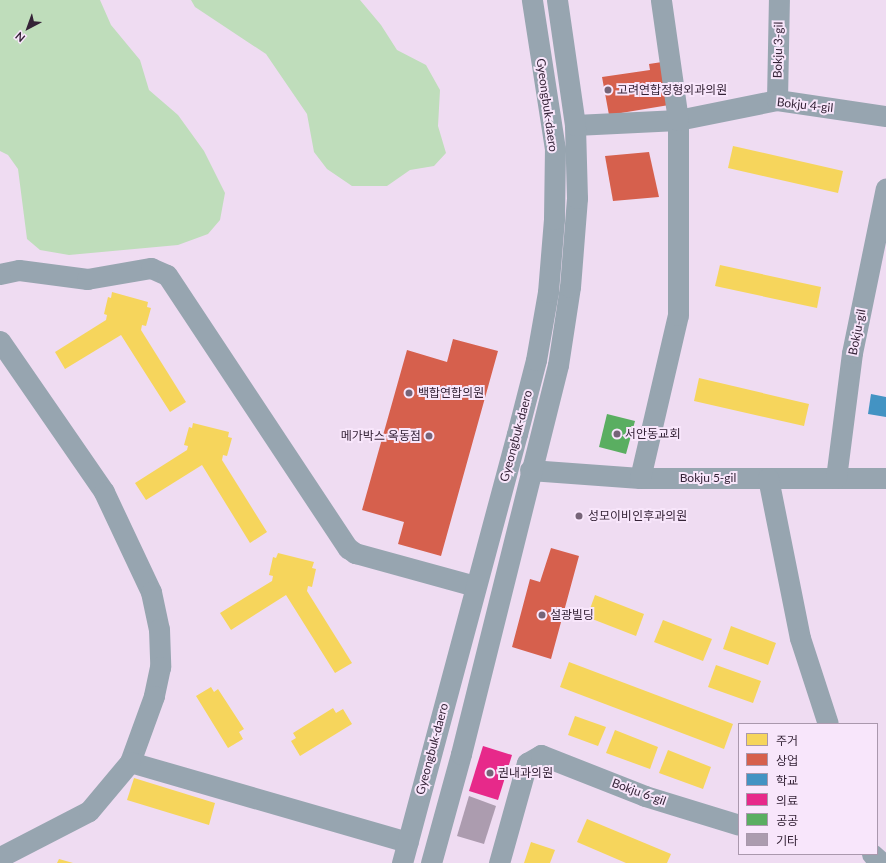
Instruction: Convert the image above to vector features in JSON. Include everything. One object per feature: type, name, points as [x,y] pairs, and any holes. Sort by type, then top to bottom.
[{"type":"street","name":"Gyeongbuk-daero","points":[[402,863],[534,367],[548,292],[554,219],[555,149],[532,0]]},
{"type":"street","name":"Gyeongbuk-daero","points":[[431,863],[461,754],[530,470],[558,365],[570,287],[577,198],[575,125],[557,0]]},
{"type":"street","points":[[640,478],[678,315],[678,120],[662,0]]},
{"type":"street","name":"Bokju 3-gil","points":[[777,100],[779,0]]},
{"type":"street","name":"Bokju 4-gil","points":[[575,125],[678,120],[777,100],[886,116]]},
{"type":"street","name":"Bokju-gil","points":[[836,478],[852,353],[886,188]]},
{"type":"street","points":[[0,274],[19,270],[87,279],[151,268],[167,275],[348,548],[355,553],[475,586]]},
{"type":"street","points":[[0,342],[104,492],[151,592],[159,629],[160,667],[154,696],[130,762],[89,811],[0,857]]},
{"type":"street","name":"Bokju 5-gil","points":[[530,470],[640,478],[886,478]]},
{"type":"street","points":[[768,478],[800,638],[828,723]]},
{"type":"street","name":"Bokju 6-gil","points":[[499,863],[527,763],[541,755],[646,796],[738,826]]},
{"type":"street","points":[[130,762],[408,842]]},
{"type":"street","points":[[873,855],[882,863]]},
{"type":"green space","points":[[0,0],[100,0],[111,25],[140,60],[149,90],[178,115],[204,151],[225,193],[220,220],[208,234],[178,245],[69,255],[40,250],[27,239],[18,169],[8,155],[0,151]]},
{"type":"green space","points":[[191,0],[360,0],[381,25],[397,50],[426,65],[440,90],[438,126],[446,153],[434,166],[410,170],[387,186],[352,186],[327,169],[314,152],[307,114],[266,54],[195,7]]},
{"type":"building: 주거","points":[[733,146],[843,171],[838,193],[728,168]]},
{"type":"building: 주거","points":[[720,265],[821,287],[817,308],[715,286]]},
{"type":"building: 주거","points":[[112,292],[148,302],[147,307],[151,308],[146,326],[142,325],[141,330],[186,402],[170,412],[121,335],[65,369],[55,352],[106,320],[107,315],[104,314],[108,297],[111,298]]},
{"type":"building: 주거","points":[[699,378],[809,404],[804,426],[694,401]]},
{"type":"building: 주거","points":[[193,423],[229,432],[228,437],[232,438],[227,456],[223,455],[222,460],[267,532],[250,543],[202,465],[146,500],[135,483],[187,450],[188,446],[184,445],[189,427],[192,428]]},
{"type":"building: 주거","points":[[278,553],[314,562],[312,568],[316,569],[312,587],[308,586],[307,591],[352,663],[335,673],[286,595],[231,630],[220,613],[272,581],[273,576],[269,575],[273,557],[276,558]]},
{"type":"building: 주거","points":[[595,595],[644,614],[636,636],[587,617]]},
{"type":"building: 주거","points":[[663,620],[712,639],[703,661],[654,642]]},
{"type":"building: 주거","points":[[731,626],[776,643],[768,665],[723,649]]},
{"type":"building: 주거","points":[[569,662],[733,724],[724,749],[560,687]]},
{"type":"building: 주거","points":[[716,665],[761,681],[753,703],[708,687]]},
{"type":"building: 주거","points":[[211,687],[214,692],[218,689],[244,729],[239,732],[243,739],[228,748],[196,696]]},
{"type":"building: 주거","points":[[333,708],[336,713],[343,709],[352,724],[300,756],[291,741],[296,738],[293,733]]},
{"type":"building: 주거","points":[[575,716],[606,727],[598,746],[568,735]]},
{"type":"building: 주거","points":[[615,730],[658,747],[650,769],[606,753]]},
{"type":"building: 주거","points":[[668,750],[711,767],[703,789],[659,773]]},
{"type":"building: 주거","points":[[134,778],[215,803],[209,825],[127,800]]},
{"type":"building: 주거","points":[[587,819],[671,854],[667,863],[626,863],[577,842]]},
{"type":"building: 주거","points":[[531,842],[555,850],[550,863],[524,863]]},
{"type":"building: 주거","points":[[59,859],[73,863],[57,863]]},
{"type":"building: 상업","points":[[662,62],[669,105],[609,115],[602,77],[650,70],[649,64]]},
{"type":"building: 상업","points":[[649,152],[659,197],[613,201],[605,156]]},
{"type":"building: 상업","name":"메가박스 옥동점","points":[[453,339],[498,351],[441,556],[398,544],[404,522],[362,510],[407,350],[447,362]]},
{"type":"building: 상업","name":"설광빌딩","points":[[551,548],[579,556],[551,659],[512,647],[530,579],[540,582]]},
{"type":"building: 학교","points":[[871,394],[886,397],[886,417],[868,414]]},
{"type":"building: 의료","name":"권내과의원","points":[[483,746],[512,755],[498,800],[469,791]]},
{"type":"building: 공공","name":"서안동교회","points":[[607,414],[635,421],[626,454],[599,447]]},
{"type":"building: 기타","points":[[469,796],[496,806],[484,844],[457,836]]},
{"type":"place","name":"고려연합정형외과의원","points":[[608,90]]},
{"type":"place","name":"백합연합의원","points":[[409,393]]},
{"type":"place","name":"서안동교회","points":[[617,434]]},
{"type":"place","name":"메가박스 옥동점","points":[[429,436]]},
{"type":"place","name":"성모이비인후과의원","points":[[579,516]]},
{"type":"place","name":"설광빌딩","points":[[542,615]]},
{"type":"place","name":"권내과의원","points":[[490,773]]}]
